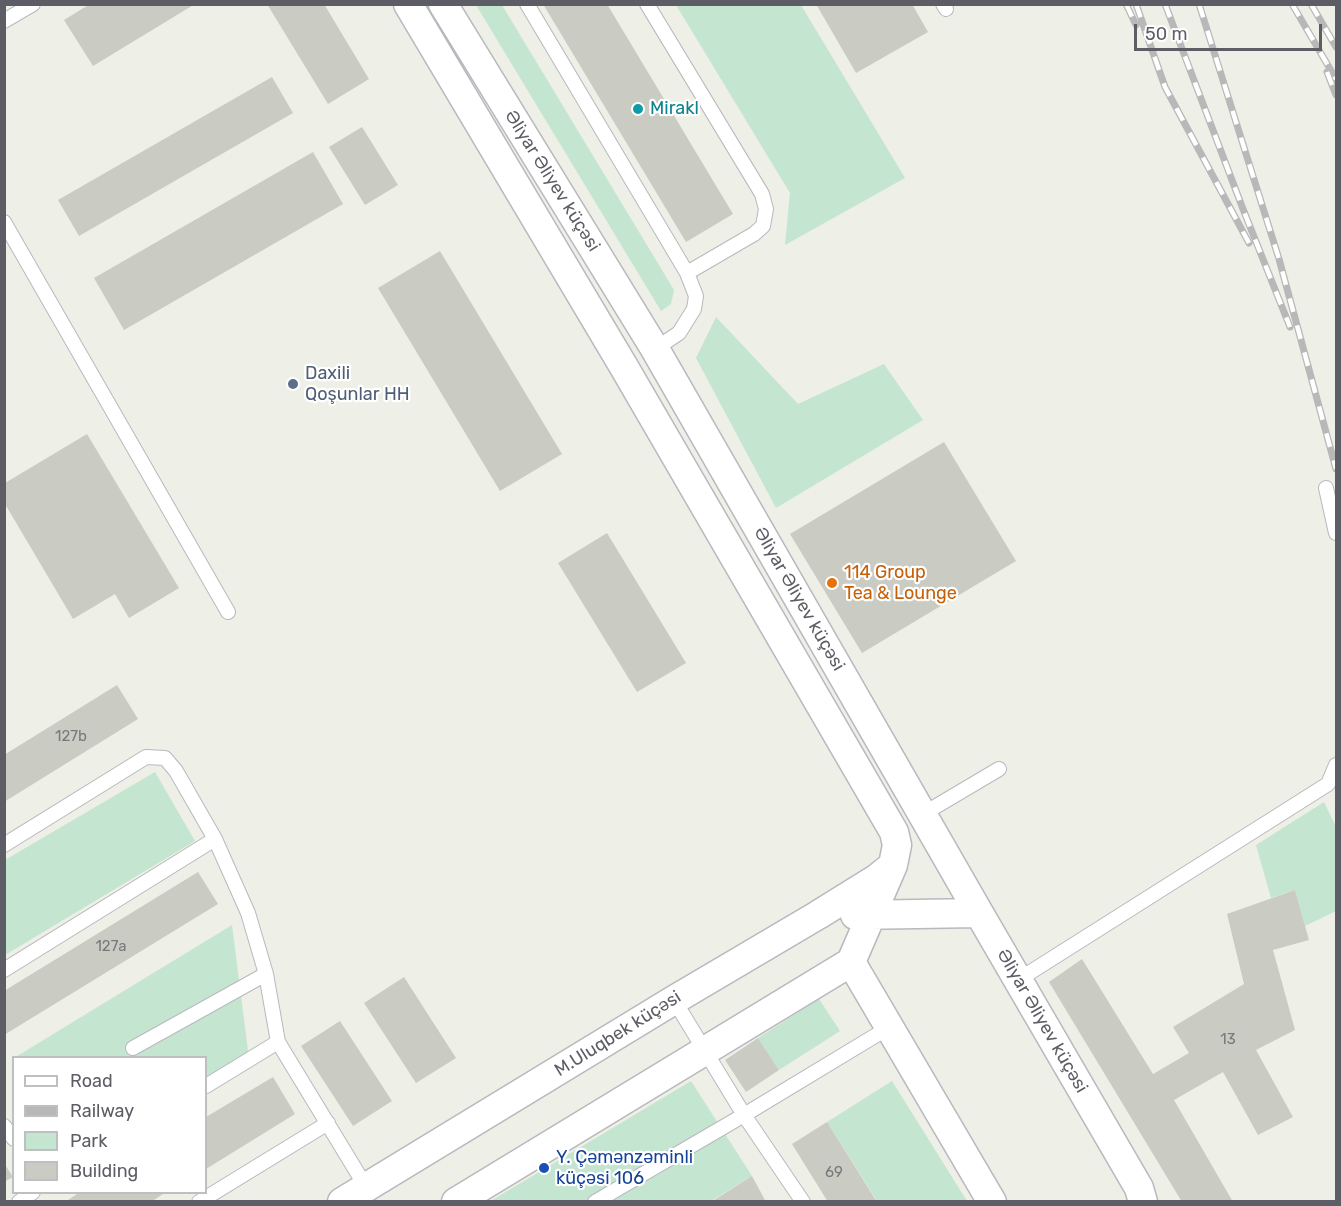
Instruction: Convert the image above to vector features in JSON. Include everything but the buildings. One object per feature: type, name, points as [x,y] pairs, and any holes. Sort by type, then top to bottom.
[{"type":"street","name":"Əliyar Əliyev küçəsi","points":[[408,4],[624,367],[894,832],[897,845],[893,865],[851,962]]},
{"type":"street","name":"Əliyar Əliyev küçəsi","points":[[443,4],[655,349],[1139,1188],[1143,1202]]},
{"type":"street","points":[[624,367],[655,349]]},
{"type":"street","name":"M.Uluqbek küçəsi","points":[[354,1194],[818,915],[876,879],[893,865]]},
{"type":"street","points":[[818,915],[979,913]]},
{"type":"street","points":[[456,1202],[851,962],[992,1202]]},
{"type":"lane","points":[[4,21],[33,4]]},
{"type":"lane","points":[[527,4],[687,273],[696,296],[694,309],[679,333],[655,349]]},
{"type":"lane","points":[[647,4],[762,194],[766,208],[763,226],[754,234],[687,273]]},
{"type":"lane","points":[[4,222],[228,612]]},
{"type":"lane","points":[[1326,488],[1336,533]]},
{"type":"lane","points":[[4,845],[146,757],[165,758],[215,839],[248,913],[266,974],[278,1042],[328,1123],[354,1194]]},
{"type":"lane","points":[[1018,980],[1328,784],[1336,765]]},
{"type":"lane","points":[[923,814],[999,769]]},
{"type":"lane","points":[[4,970],[215,839]]},
{"type":"lane","points":[[133,1048],[266,974]]},
{"type":"lane","points":[[674,1000],[744,1115],[802,1202]]},
{"type":"lane","points":[[595,1202],[888,1028]]},
{"type":"lane","points":[[207,1085],[278,1042]]},
{"type":"lane","points":[[199,1202],[328,1123]]},
{"type":"green space","points":[[476,5],[502,5],[674,290],[671,304],[661,311]]},
{"type":"green space","points":[[676,5],[801,5],[905,178],[785,245],[790,193]]},
{"type":"green space","points":[[716,317],[798,404],[884,364],[923,420],[776,508],[696,358]]},
{"type":"green space","points":[[155,772],[195,841],[5,955],[5,860]]},
{"type":"green space","points":[[1324,802],[1336,827],[1336,911],[1305,926],[1295,890],[1271,898],[1256,845]]},
{"type":"green space","points":[[232,925],[249,1059],[207,1085],[207,1056],[17,1056]]},
{"type":"green space","points":[[819,999],[840,1031],[779,1070],[758,1038]]},
{"type":"green space","points":[[691,1081],[752,1176],[711,1201],[489,1202]]},
{"type":"green space","points":[[892,1081],[967,1201],[877,1201],[827,1122]]},
{"type":"railway","points":[[1126,4],[1136,25]]},
{"type":"railway","points":[[1136,4],[1165,87],[1249,243]]},
{"type":"railway","points":[[1165,4],[1290,327]]},
{"type":"railway","points":[[1199,4],[1279,259],[1336,469]]},
{"type":"railway","points":[[1292,4],[1336,79]]},
{"type":"railway","points":[[1311,4],[1336,47]]},
{"type":"railway","points":[[1327,72],[1336,95]]},
{"type":"place","name":"Mirakl","points":[[638,109]]},
{"type":"place","name":"Daxili Qoşunlar HH","points":[[293,384]]},
{"type":"place","name":"114 Group Tea & Lounge","points":[[832,583]]},
{"type":"place","name":"Y. Çəmənzəminli küçəsi 106","points":[[544,1168]]}]
